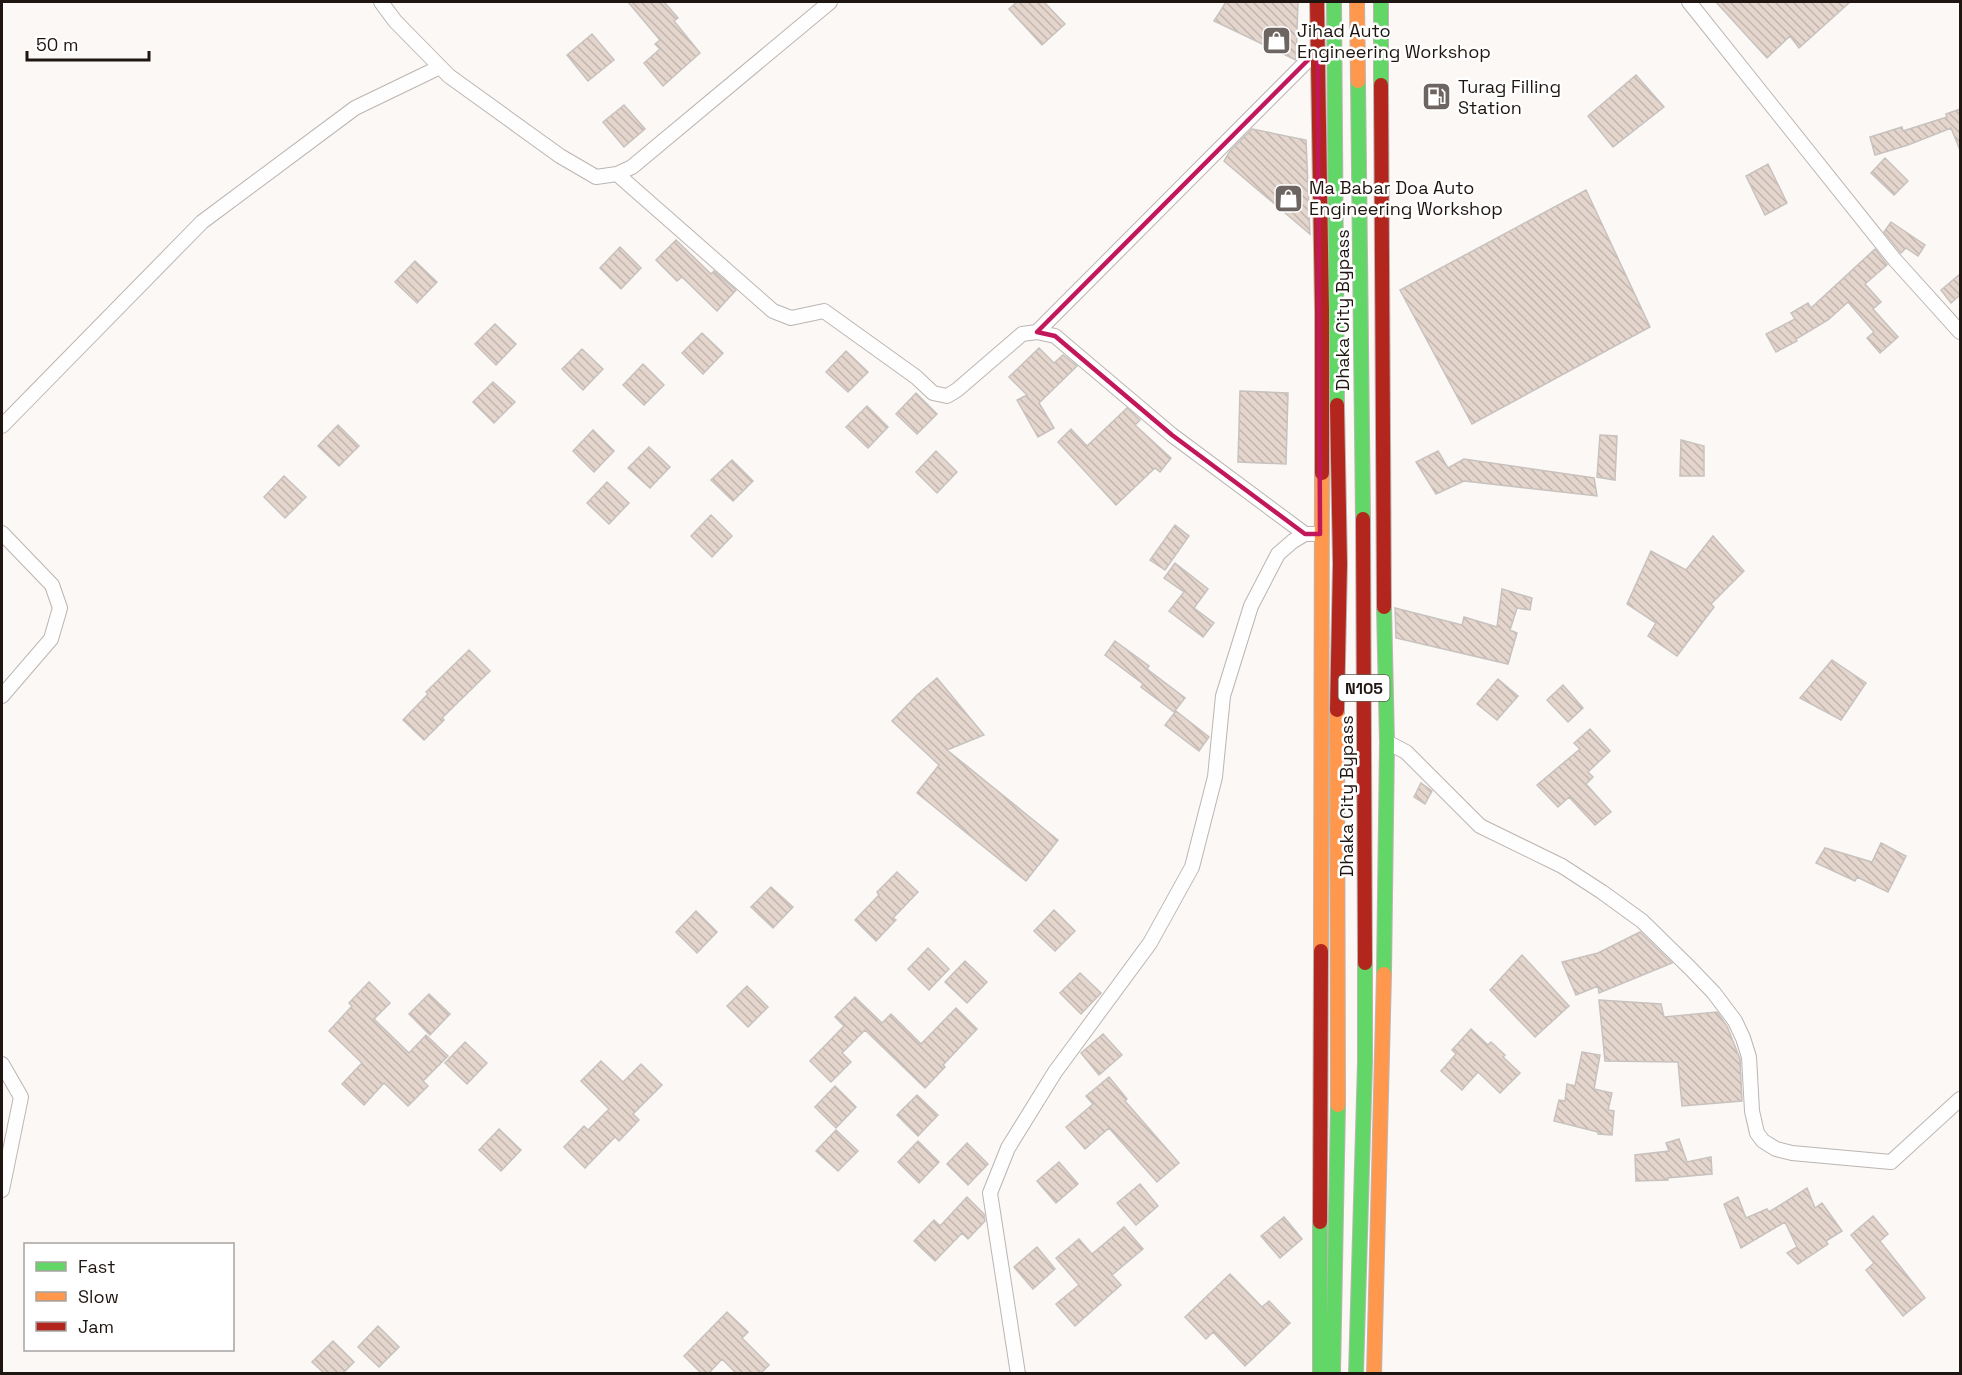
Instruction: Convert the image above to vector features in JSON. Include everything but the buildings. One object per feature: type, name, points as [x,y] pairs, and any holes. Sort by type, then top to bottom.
[{"type":"main road","points":[[1317,2],[1322,310],[1320,1374]]},
{"type":"main road","name":"Dhaka City Bypass","points":[[1333,1374],[1339,1037],[1336,747],[1340,564],[1334,2]]},
{"type":"main road","name":"Dhaka City Bypass","points":[[1356,1374],[1365,1062],[1362,311],[1357,2]]},
{"type":"main road","points":[[1374,1374],[1383,1048],[1387,742],[1383,571],[1381,2]]},
{"type":"street","points":[[381,2],[395,21],[449,76],[560,156],[596,177],[617,174],[632,167],[830,2]]},
{"type":"street","points":[[1689,2],[1895,260],[1960,332]]},
{"type":"street","points":[[1037,332],[1318,50]]},
{"type":"street","points":[[2,426],[202,222],[355,108],[440,67]]},
{"type":"street","points":[[617,174],[773,311],[791,318],[824,311],[916,377],[933,393],[947,396],[957,390],[1022,334],[1037,332],[1055,336],[1172,435],[1305,534]]},
{"type":"street","points":[[2,533],[52,585],[60,608],[51,639],[2,696]]},
{"type":"street","points":[[1017,1374],[990,1193],[1008,1148],[1055,1072],[1150,943],[1192,867],[1215,777],[1223,696],[1251,606],[1278,554],[1305,534],[1320,534]]},
{"type":"street","points":[[1387,742],[1406,752],[1480,825],[1562,866],[1642,921],[1714,993],[1736,1021],[1743,1038],[1749,1057],[1752,1111],[1757,1133],[1763,1141],[1776,1149],[1792,1153],[1891,1162],[1960,1099]]},
{"type":"street","points":[[2,1064],[21,1097],[2,1190]]},
{"type":"highlighted area","points":[[1318,50],[1320,534],[1305,534],[1172,435],[1055,336],[1037,332]]},
{"type":"traffic: fast","points":[[1334,2],[1337,405]]},
{"type":"traffic: fast","points":[[1381,2],[1381,85]]},
{"type":"traffic: fast","points":[[1358,81],[1363,519]]},
{"type":"traffic: fast","points":[[1384,607],[1387,742],[1384,974]]},
{"type":"traffic: fast","points":[[1356,1374],[1365,1062],[1365,963]]},
{"type":"traffic: fast","points":[[1333,1374],[1338,1105]]},
{"type":"traffic: fast","points":[[1320,1222],[1320,1374]]},
{"type":"traffic: slow","points":[[1357,2],[1358,81]]},
{"type":"traffic: slow","points":[[1321,951],[1322,473]]},
{"type":"traffic: slow","points":[[1337,710],[1338,1105]]},
{"type":"traffic: slow","points":[[1374,1374],[1384,974]]},
{"type":"traffic: jam","points":[[1317,2],[1322,473]]},
{"type":"traffic: jam","points":[[1381,85],[1384,607]]},
{"type":"traffic: jam","points":[[1337,405],[1340,564],[1337,710]]},
{"type":"traffic: jam","points":[[1363,519],[1365,963]]},
{"type":"traffic: jam","points":[[1320,1222],[1321,951]]},
{"type":"place","name":"Jihad Auto Engineering Workshop","points":[[1276,41]]},
{"type":"place","name":"Turag Filling Station","points":[[1437,97]]},
{"type":"place","name":"Ma Babar Doa Auto Engineering Workshop","points":[[1288,198]]}]
